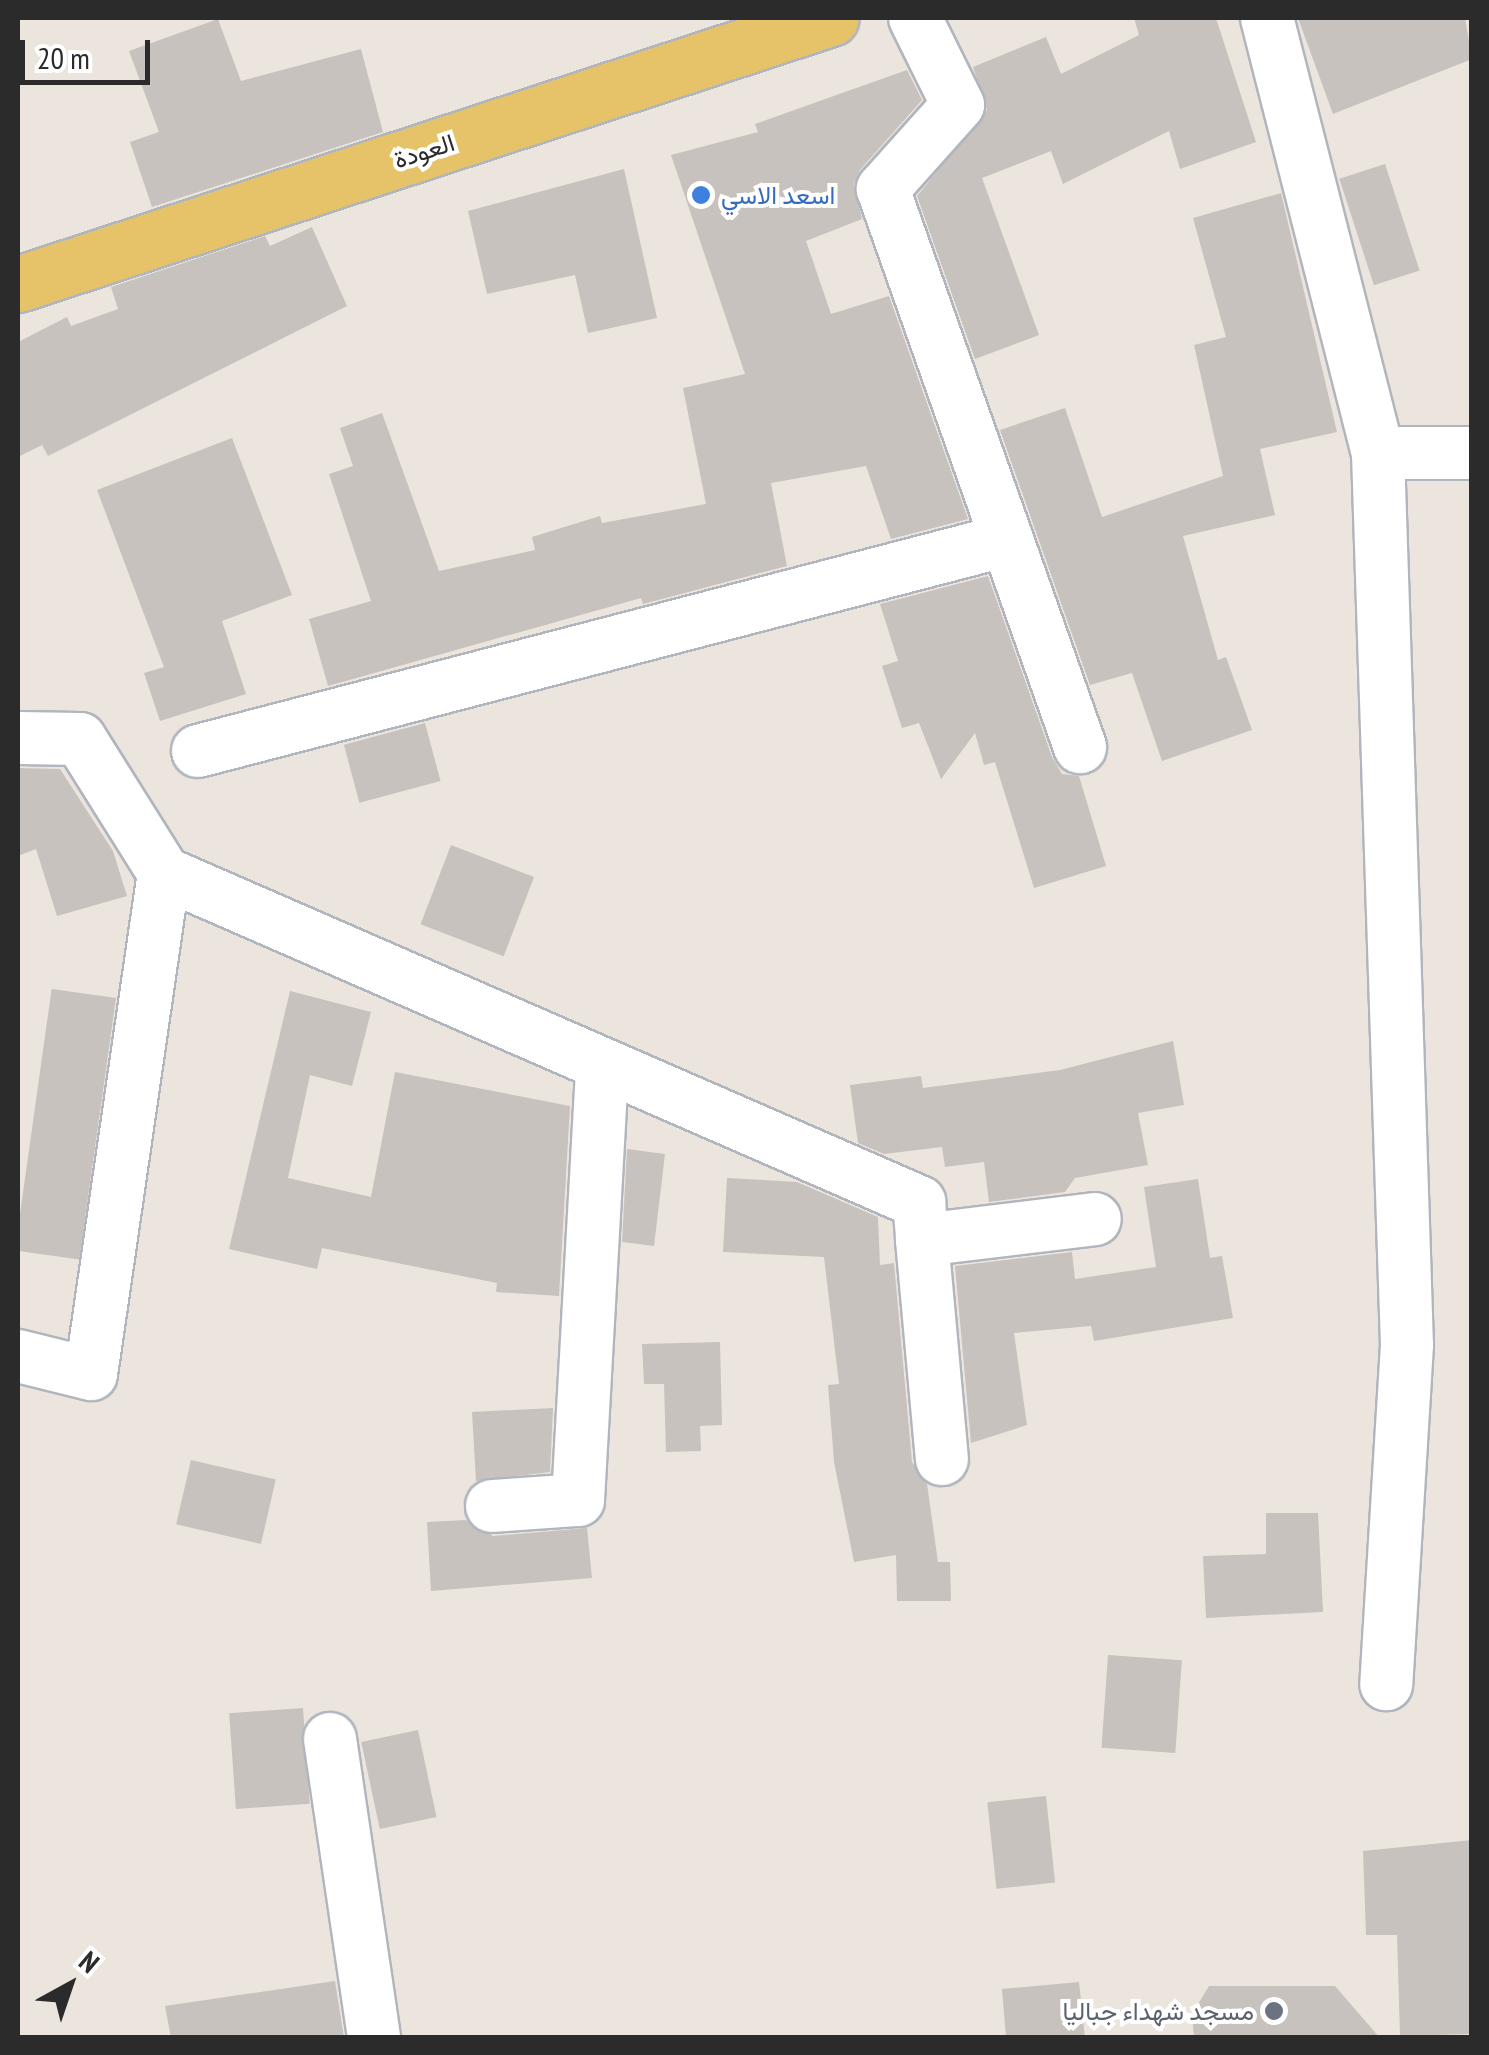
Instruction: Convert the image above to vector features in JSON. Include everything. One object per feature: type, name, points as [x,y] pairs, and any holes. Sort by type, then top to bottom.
[{"type":"main road","name":"العودة","points":[[18,284],[831,18]]},
{"type":"street","points":[[915,18],[958,105],[883,189],[1080,747]]},
{"type":"street","points":[[1266,18],[1378,452],[1408,1344],[1386,1684]]},
{"type":"street","points":[[1378,452],[1472,453]]},
{"type":"street","points":[[198,750],[1007,540]]},
{"type":"street","points":[[18,738],[80,739],[164,873],[919,1202],[942,1458]]},
{"type":"street","points":[[18,1356],[91,1374],[164,873]]},
{"type":"street","points":[[492,1506],[578,1500],[602,1064]]},
{"type":"street","points":[[922,1240],[1095,1219]]},
{"type":"street","points":[[330,1739],[374,2038]]},
{"type":"building","points":[[1134,18],[1216,18],[1256,142],[1180,169],[1169,131],[1063,184],[1051,151],[982,178],[1039,335],[975,359],[917,196],[987,110],[973,67],[1046,37],[1061,74],[1139,35]]},
{"type":"building","points":[[1298,18],[1465,18],[1472,59],[1333,114]]},
{"type":"building","points":[[218,19],[241,81],[361,49],[383,132],[152,207],[130,142],[159,132],[129,51]]},
{"type":"building","points":[[907,70],[922,100],[860,170],[854,184],[862,219],[806,241],[831,314],[889,296],[968,519],[891,539],[866,466],[771,483],[787,566],[643,604],[641,598],[328,686],[309,619],[371,601],[329,474],[353,466],[340,428],[382,413],[439,571],[535,550],[532,537],[600,516],[602,523],[706,504],[683,388],[745,374],[671,155],[758,132],[755,124]]},
{"type":"building","points":[[1385,164],[1420,271],[1374,285],[1339,179]]},
{"type":"building","points":[[624,169],[657,318],[588,333],[575,275],[487,294],[468,211]]},
{"type":"building","points":[[1281,193],[1337,432],[1260,449],[1275,515],[1183,536],[1218,660],[1226,657],[1252,730],[1162,761],[1132,673],[1090,685],[1000,430],[1065,408],[1102,517],[1223,476],[1194,345],[1226,337],[1193,218]]},
{"type":"building","points":[[312,227],[347,306],[48,456],[42,445],[18,457],[18,342],[67,317],[71,326],[118,309],[111,287],[265,236],[270,246]]},
{"type":"building","points":[[232,438],[292,595],[222,621],[246,694],[160,721],[144,673],[164,667],[97,490]]},
{"type":"building","points":[[988,576],[1052,757],[1062,774],[1079,776],[1106,866],[1034,888],[995,762],[984,765],[975,733],[941,779],[919,723],[902,728],[882,666],[898,661],[880,604]]},
{"type":"building","points":[[425,723],[441,781],[359,803],[344,745]]},
{"type":"building","points":[[18,768],[60,769],[113,851],[127,896],[57,916],[36,849],[18,856]]},
{"type":"building","points":[[451,845],[534,877],[504,956],[421,924]]},
{"type":"building","points":[[52,989],[116,998],[79,1259],[18,1251]]},
{"type":"building","points":[[290,991],[371,1012],[352,1086],[310,1075],[288,1178],[371,1197],[395,1072],[570,1106],[559,1296],[496,1292],[497,1283],[322,1248],[317,1269],[229,1249]]},
{"type":"building","points":[[1173,1041],[1184,1105],[1138,1113],[1148,1165],[1075,1178],[1065,1192],[989,1202],[984,1162],[945,1167],[942,1147],[884,1154],[858,1143],[850,1085],[921,1076],[923,1088],[1060,1070]]},
{"type":"building","points":[[627,1149],[665,1154],[654,1246],[622,1242]]},
{"type":"building","points":[[727,1178],[797,1182],[878,1217],[880,1265],[894,1263],[912,1462],[927,1484],[938,1562],[950,1562],[951,1601],[897,1601],[896,1555],[854,1562],[834,1462],[828,1385],[839,1384],[824,1257],[723,1252]]},
{"type":"building","points":[[1198,1179],[1210,1258],[1222,1256],[1233,1318],[1094,1341],[1091,1326],[1014,1333],[1027,1425],[971,1443],[955,1266],[1072,1252],[1075,1279],[1156,1267],[1144,1187]]},
{"type":"building","points":[[720,1342],[722,1425],[700,1426],[701,1451],[666,1452],[664,1384],[644,1384],[642,1344]]},
{"type":"building","points":[[553,1408],[550,1472],[476,1481],[472,1412]]},
{"type":"building","points":[[191,1460],[276,1480],[261,1544],[176,1524]]},
{"type":"building","points":[[1266,1513],[1318,1513],[1323,1612],[1206,1618],[1203,1556],[1266,1554]]},
{"type":"building","points":[[466,1520],[493,1536],[587,1528],[592,1578],[431,1591],[427,1522]]},
{"type":"building","points":[[1108,1655],[1182,1660],[1175,1753],[1102,1748]]},
{"type":"building","points":[[303,1708],[310,1804],[236,1809],[229,1713]]},
{"type":"building","points":[[418,1730],[437,1817],[380,1829],[361,1742]]},
{"type":"building","points":[[1046,1796],[1055,1883],[996,1889],[987,1802]]},
{"type":"building","points":[[1472,1840],[1472,2034],[1400,2036],[1397,1935],[1366,1935],[1363,1851]]},
{"type":"building","points":[[335,1981],[344,2038],[171,2038],[165,2006]]},
{"type":"building","points":[[1079,1982],[1085,2038],[1006,2038],[1002,1989]]},
{"type":"building","name":"مسجد شهداء جباليا","points":[[1209,1986],[1335,1986],[1380,2038],[1194,2038],[1192,2014]]},
{"type":"place","name":"اسعد الاسي","points":[[701,195]]},
{"type":"place","name":"مسجد شهداء جباليا","points":[[1274,2011]]}]
